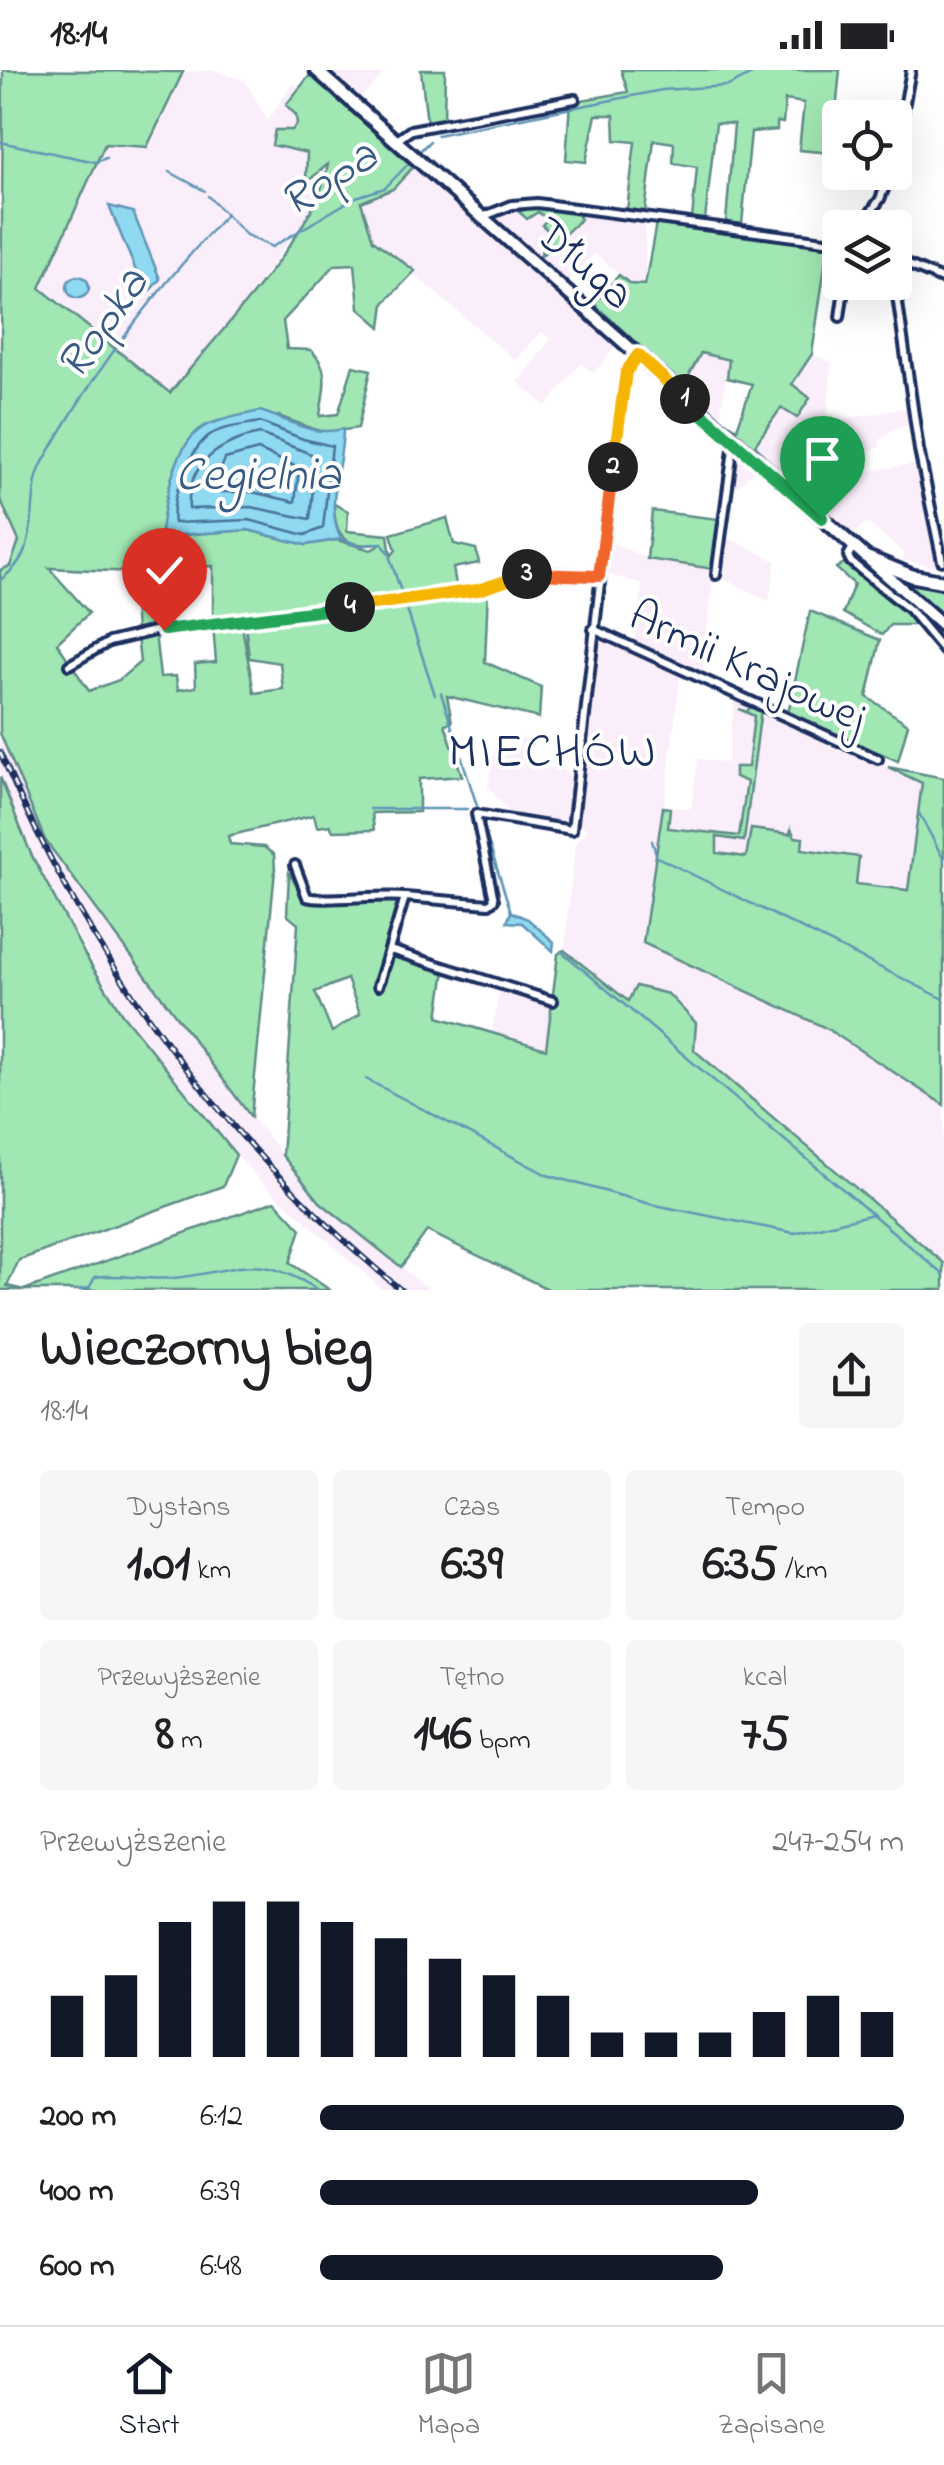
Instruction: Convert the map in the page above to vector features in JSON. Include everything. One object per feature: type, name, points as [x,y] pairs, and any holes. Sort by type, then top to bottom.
[{"type":"highway","points":[[868,558],[912,576],[944,582]]},
{"type":"main road","name":"Długa","points":[[316,70],[944,626]]},
{"type":"street","points":[[906,100],[912,70]]},
{"type":"street","points":[[396,141],[411,130],[575,99]]},
{"type":"street","points":[[482,217],[512,205],[537,203],[822,241]]},
{"type":"street","points":[[912,266],[944,280]]},
{"type":"street","points":[[840,317],[842,300]]},
{"type":"street","points":[[898,300],[919,450],[942,561]]},
{"type":"street","points":[[296,865],[307,897],[314,900],[357,894],[489,904],[494,900],[476,814],[572,830],[624,380],[638,355]]},
{"type":"street","points":[[716,575],[735,441]]},
{"type":"street","points":[[854,546],[848,553],[851,562],[908,608],[944,651]]},
{"type":"street","points":[[69,664],[108,642],[154,631],[478,590],[534,572],[599,576]]},
{"type":"street","name":"Armii Krajowej","points":[[593,630],[878,758]]},
{"type":"street","points":[[378,986],[405,897]]},
{"type":"street","points":[[390,950],[553,1000]]},
{"type":"shaded area","points":[[214,70],[245,81],[268,121],[293,82],[298,87],[286,106],[331,149],[326,179],[309,213],[232,320],[170,393],[40,288],[105,144],[147,147],[183,72]]},
{"type":"shaded area","points":[[327,70],[387,70],[360,99]]},
{"type":"shaded area","points":[[413,167],[615,347],[594,373],[581,363],[546,406],[518,382],[551,339],[541,331],[515,360],[373,240],[361,201],[393,189]]},
{"type":"shaded area","points":[[522,205],[645,221],[645,286],[630,284],[595,253],[566,283],[495,220],[498,213]]},
{"type":"shaded area","points":[[701,353],[729,360],[720,415],[684,383]]},
{"type":"shaded area","points":[[812,354],[832,362],[827,422],[907,408],[911,425],[896,428],[880,440],[880,448],[844,453],[856,472],[919,464],[941,562],[934,567],[902,560],[904,553],[866,522],[854,534],[753,445]]},
{"type":"shaded area","points":[[733,452],[754,471],[735,489],[729,484]]},
{"type":"shaded area","points":[[0,499],[19,541],[10,566],[0,570]]},
{"type":"shaded area","points":[[722,535],[776,561],[769,601],[718,576]]},
{"type":"shaded area","points":[[609,541],[647,559],[714,569],[702,674],[634,641],[643,584],[605,574]]},
{"type":"shaded area","points":[[601,638],[681,671],[664,807],[691,808],[698,759],[727,763],[735,696],[922,782],[909,890],[856,884],[858,857],[749,842],[746,857],[716,853],[660,830],[826,1028],[944,1105],[944,1263],[693,1050],[669,994],[637,986],[628,1002],[564,950],[575,845],[587,830],[577,820]]},
{"type":"shaded area","points":[[0,733],[45,841],[88,900],[100,908],[226,1085],[320,1202],[430,1290],[383,1290],[260,1181],[193,1106],[122,1014],[31,854],[0,777]]},
{"type":"shaded area","points":[[520,738],[529,739],[527,764],[562,769],[571,777],[569,823],[560,828],[512,816],[488,786],[495,746],[519,748]]},
{"type":"shaded area","points":[[500,987],[552,1003],[546,1049],[492,1033]]},
{"type":"green space","points":[[3,70],[183,72],[147,147],[105,144],[40,288],[170,393],[262,283],[306,220],[320,191],[328,164],[306,183],[307,153],[272,145],[275,130],[292,130],[297,124],[296,115],[286,105],[310,75],[413,167],[393,189],[361,202],[373,240],[415,271],[384,303],[381,327],[359,308],[355,264],[335,265],[283,321],[287,349],[311,350],[322,365],[320,416],[338,414],[353,366],[371,370],[358,428],[325,433],[278,416],[166,536],[248,530],[306,545],[337,540],[371,550],[383,543],[361,545],[346,540],[337,527],[334,504],[348,511],[347,531],[388,535],[391,556],[396,550],[391,534],[447,518],[454,544],[476,549],[479,563],[453,568],[457,590],[488,590],[485,662],[541,687],[539,718],[447,696],[452,722],[445,724],[462,776],[419,779],[419,812],[372,813],[374,830],[333,831],[330,825],[317,827],[314,815],[228,836],[230,844],[264,847],[274,855],[251,1117],[45,840],[0,733],[0,570],[10,566],[19,541],[0,499]],"holes":[[[213,566],[213,619],[320,610],[245,621],[249,658],[280,663],[283,689],[254,693],[241,621],[213,625],[216,662],[195,664],[196,687],[178,690],[176,676],[160,677],[155,633],[137,637],[140,662],[119,680],[89,691],[57,643],[89,613],[49,568],[132,572],[136,632],[168,626],[167,569]]]},
{"type":"green space","points":[[421,70],[445,70],[444,121],[427,123]]},
{"type":"green space","points":[[621,70],[840,70],[837,100],[822,100],[822,152],[799,150],[804,103],[785,100],[783,123],[777,122],[777,130],[751,132],[742,224],[726,222],[734,124],[716,123],[705,220],[692,219],[697,167],[673,163],[674,143],[654,140],[645,212],[627,210],[635,142],[615,140],[614,115],[596,115],[586,162],[566,160],[570,102],[628,92]]},
{"type":"green space","points":[[531,207],[576,213],[581,219],[541,256],[542,243],[551,233],[542,225],[547,219],[538,212],[527,219],[519,212]]},
{"type":"green space","points":[[656,223],[822,244],[822,286],[812,354],[792,384],[810,398],[797,418],[781,408],[755,445],[773,466],[721,419],[737,429],[752,384],[727,378],[729,360],[701,353],[685,383],[691,393],[594,304],[619,275],[630,284],[645,285]]},
{"type":"green space","points":[[652,511],[719,519],[714,569],[647,559]]},
{"type":"green space","points":[[854,557],[867,568],[868,579],[910,614],[913,625],[890,625],[882,635],[843,613],[854,584],[836,568]]},
{"type":"green space","points":[[897,574],[944,585],[944,616]]},
{"type":"green space","points":[[810,611],[880,640],[867,697],[908,724],[898,761],[788,713]]},
{"type":"green space","points":[[751,704],[761,709],[744,841],[717,837],[717,853],[746,857],[751,829],[790,834],[791,829],[795,837],[803,838],[802,849],[859,857],[856,884],[908,890],[922,783],[888,767],[944,778],[944,1105],[826,1028],[643,943],[663,807],[670,808],[668,828],[739,836],[747,782],[735,777],[735,767],[748,767],[754,716],[739,709],[747,712]]},
{"type":"green space","points":[[0,777],[31,854],[85,955],[122,1014],[236,1155],[223,1186],[19,1260],[7,1286],[24,1290],[0,1290]]},
{"type":"green space","points":[[289,873],[305,900],[401,899],[387,950],[445,970],[438,1017],[546,1049],[558,954],[564,950],[628,1001],[636,986],[668,994],[696,1023],[694,1050],[944,1263],[944,1290],[550,1290],[427,1231],[401,1267],[320,1202],[282,1155],[298,924],[287,915]],"holes":[[[347,979],[360,1014],[332,1032],[315,992]]]},
{"type":"green space","points":[[275,1201],[301,1229],[290,1263],[330,1290],[24,1290]]},
{"type":"water","points":[[109,206],[133,212],[160,279],[146,295]]},
{"type":"water","points":[[74,276],[82,276],[89,287],[82,298],[74,298],[67,291],[67,283]]},
{"type":"water","name":"Cegielnia","points":[[260,411],[311,429],[343,429],[334,499],[341,539],[306,545],[248,530],[166,536],[161,531],[169,488],[187,444],[207,425]]},
{"type":"water","points":[[511,912],[528,919],[554,942],[553,951],[522,923],[507,922]]},
{"type":"waterway","name":"Ropa","points":[[437,135],[662,90],[728,86],[760,70]]},
{"type":"waterway","name":"Ropa","points":[[418,153],[430,141]]},
{"type":"waterway","name":"Ropa","points":[[0,142],[96,162],[106,158]]},
{"type":"waterway","name":"Ropa","points":[[208,196],[246,235],[272,247],[356,197],[385,188],[413,159]]},
{"type":"waterway","name":"Ropa","points":[[170,172],[205,191]]},
{"type":"waterway","name":"Ropka","points":[[0,580],[24,553],[37,476],[62,429],[126,334],[225,216]]},
{"type":"waterway","points":[[894,303],[921,482]]},
{"type":"waterway","points":[[341,539],[359,546],[382,543],[389,554]]},
{"type":"waterway","points":[[390,558],[435,695]]},
{"type":"waterway","points":[[441,693],[478,809]]},
{"type":"waterway","points":[[370,809],[467,809]]},
{"type":"waterway","points":[[919,813],[944,860]]},
{"type":"waterway","points":[[481,819],[511,912]]},
{"type":"waterway","points":[[652,841],[657,857],[944,999]]},
{"type":"waterway","points":[[561,951],[944,1275]]},
{"type":"waterway","points":[[366,1079],[547,1175],[650,1204],[794,1233],[873,1214]]},
{"type":"waterway","points":[[78,1290],[89,1288],[95,1277],[174,1278],[247,1266],[278,1270],[318,1290]]},
{"type":"railway","points":[[0,752],[76,904],[168,1045],[277,1174],[401,1290]]},
{"type":"district","name":"MIECHÓW","points":[[553,749]]},
{"type":"route","points":[[164,630],[478,590],[534,572],[599,576],[624,380],[638,355],[822,518]]}]
